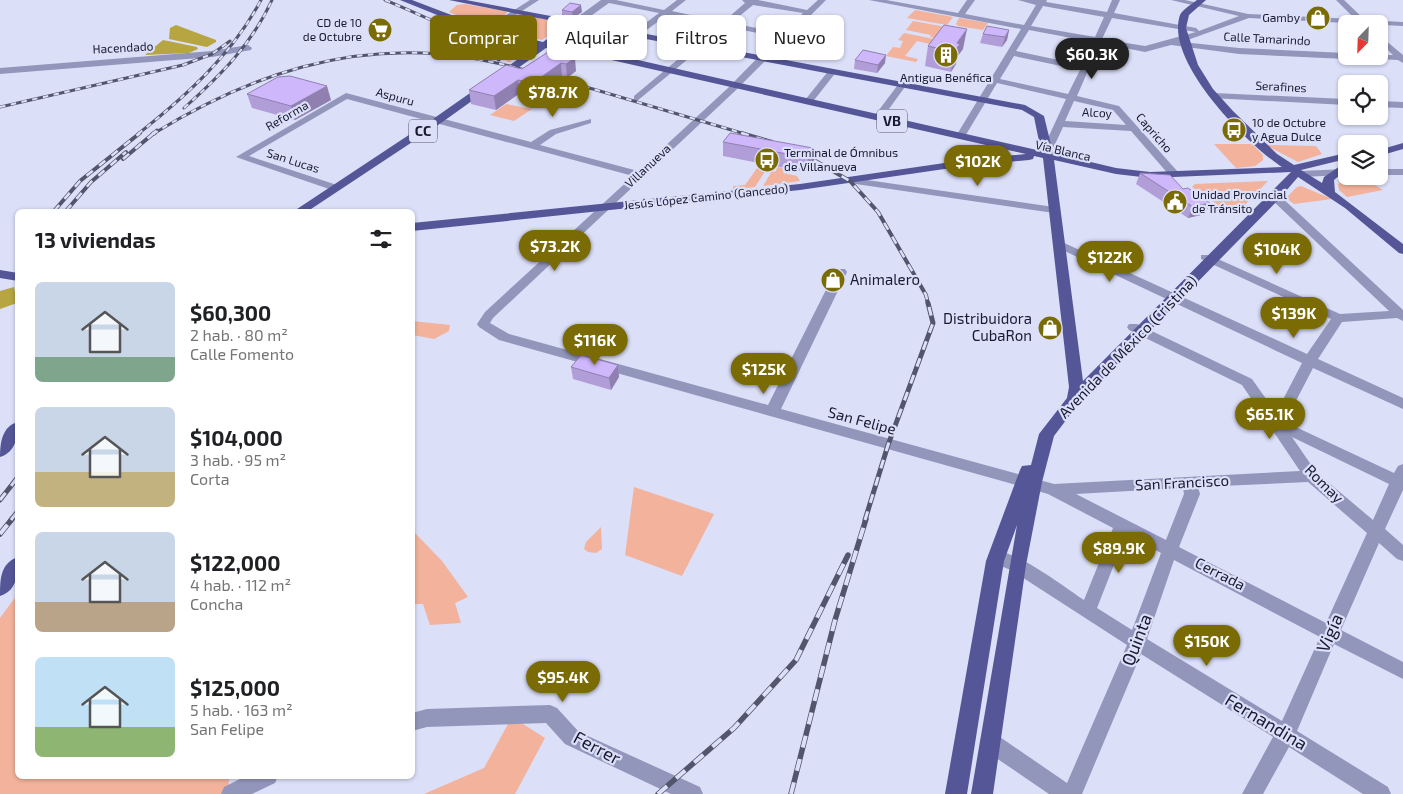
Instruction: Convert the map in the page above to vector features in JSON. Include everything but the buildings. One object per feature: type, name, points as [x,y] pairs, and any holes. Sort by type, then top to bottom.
[{"type":"main road","name":"Vía Blanca","points":[[404,0],[443,15]]},
{"type":"main road","points":[[438,13],[454,1]]},
{"type":"main road","points":[[423,7],[438,7],[454,1],[547,18]]},
{"type":"main road","points":[[1199,2],[1186,14],[1182,28],[1196,71],[1214,96],[1288,174],[1331,195],[1358,213],[1403,250]]},
{"type":"main road","name":"Vía Blanca","points":[[537,44],[545,46]]},
{"type":"main road","name":"CC","points":[[303,209],[437,121],[545,46]]},
{"type":"main road","points":[[523,61],[547,55]]},
{"type":"main road","name":"Vía Blanca","points":[[602,60],[878,118],[962,144],[1048,156],[1134,174],[1288,174],[1338,158]]},
{"type":"main road","name":"Vía Blanca","points":[[621,60],[668,73]]},
{"type":"main road","points":[[777,60],[1025,108],[1036,113],[1043,127],[1048,156],[1075,393]]},
{"type":"main road","name":"Vía Blanca","points":[[734,87],[962,144],[1029,157],[1048,156],[1137,179],[1172,180],[1288,174],[1338,165]]},
{"type":"main road","points":[[1388,144],[1403,140]]},
{"type":"main road","points":[[956,164],[962,144]]},
{"type":"main road","points":[[1388,150],[1403,146]]},
{"type":"main road","points":[[998,159],[1048,156]]},
{"type":"main road","points":[[998,159],[1029,157]]},
{"type":"main road","name":"Jesús López Camino (Gancedo)","points":[[415,227],[853,181],[998,159]]},
{"type":"main road","name":"Avenida de México (Cristina)","points":[[956,794],[996,557],[1030,481],[1048,434],[1075,393],[1170,296],[1275,197],[1288,174]]},
{"type":"main road","name":"Avenida de México (Cristina)","points":[[1209,259],[1277,181],[1288,174]]},
{"type":"main road","points":[[1331,195],[1326,183],[1338,174]]},
{"type":"main road","points":[[322,209],[336,188]]},
{"type":"main road","name":"CC","points":[[310,209],[336,188]]},
{"type":"main road","points":[[0,274],[15,276]]},
{"type":"main road","points":[[0,451],[15,431]]},
{"type":"main road","name":"Avenida de México (Cristina)","points":[[982,794],[1030,481]]},
{"type":"main road","points":[[0,588],[15,568]]},
{"type":"street","points":[[511,15],[535,0]]},
{"type":"street","points":[[586,15],[607,0],[680,15]]},
{"type":"street","points":[[647,26],[682,0]]},
{"type":"street","points":[[741,0],[808,12]]},
{"type":"street","name":"Villanueva","points":[[805,15],[822,0]]},
{"type":"street","name":"Calle Tamarindo","points":[[873,0],[896,2],[1145,49],[1167,43],[1185,42],[1239,51],[1338,56]]},
{"type":"street","points":[[960,15],[971,0]]},
{"type":"street","points":[[1022,0],[1206,32]]},
{"type":"street","points":[[1048,156],[1059,124],[1116,0]]},
{"type":"street","points":[[1175,0],[1199,2],[1248,16],[1338,21]]},
{"type":"street","points":[[1340,0],[1356,15]]},
{"type":"street","points":[[737,15],[753,1]]},
{"type":"street","points":[[962,144],[983,100],[1042,2]]},
{"type":"street","points":[[1185,42],[1248,16]]},
{"type":"street","points":[[1388,24],[1403,24]]},
{"type":"street","points":[[1388,46],[1402,59]]},
{"type":"street","name":"Hacendado","points":[[0,71],[212,54],[248,48]]},
{"type":"street","points":[[1012,53],[1085,68]]},
{"type":"street","points":[[1388,58],[1402,59]]},
{"type":"street","points":[[637,98],[683,60]]},
{"type":"street","name":"Villanueva","points":[[484,324],[484,320],[734,87],[759,60]]},
{"type":"street","points":[[808,102],[833,71]]},
{"type":"street","points":[[995,80],[1071,97]]},
{"type":"street","points":[[878,118],[903,84]]},
{"type":"street","name":"Aspuru","points":[[346,96],[639,174]]},
{"type":"street","name":"Reforma","points":[[241,157],[346,96]]},
{"type":"street","name":"Serafines","points":[[1214,96],[1338,102]]},
{"type":"street","name":"Capricho","points":[[1071,97],[1116,108],[1174,174]]},
{"type":"street","points":[[1388,104],[1403,105]]},
{"type":"street","points":[[532,146],[553,132],[588,121]]},
{"type":"street","name":"Alcoy","points":[[1059,124],[1133,128]]},
{"type":"street","name":"San Lucas","points":[[241,157],[336,188]]},
{"type":"street","points":[[1288,174],[1338,172]]},
{"type":"street","points":[[1388,172],[1403,172]]},
{"type":"street","points":[[897,174],[891,183],[898,189]]},
{"type":"street","points":[[853,181],[1054,210]]},
{"type":"street","points":[[1275,197],[1402,315]]},
{"type":"street","points":[[1058,244],[1403,404]]},
{"type":"street","points":[[1209,259],[1338,318],[1402,315]]},
{"type":"street","points":[[772,412],[841,272]]},
{"type":"street","points":[[1338,318],[1309,362],[1277,424],[1401,479]]},
{"type":"street","name":"San Felipe","points":[[484,324],[504,337],[772,412],[1030,481]]},
{"type":"street","name":"Romay","points":[[1138,329],[1247,382],[1312,476],[1403,554]]},
{"type":"street","name":"San Francisco","points":[[1053,489],[1312,476]]},
{"type":"street","name":"Vigía","points":[[1252,794],[1286,733],[1375,531],[1401,479]]},
{"type":"street","name":"Cerrada","points":[[1030,481],[1053,489],[1403,670]]},
{"type":"street","name":"Quinta","points":[[1072,794],[1136,644],[1192,494],[1189,483]]},
{"type":"street","points":[[1087,612],[1122,525]]},
{"type":"street","name":"Fernandina","points":[[996,557],[1017,565],[1136,644],[1286,733],[1381,794]]},
{"type":"street","name":"Ferrer","points":[[415,721],[427,718],[550,714],[572,738],[693,794]]},
{"type":"street","points":[[990,742],[1066,794]]},
{"type":"street","points":[[231,794],[262,779]]},
{"type":"shaded area","points":[[465,4],[505,11],[507,13],[504,15],[457,15],[449,12],[457,5]]},
{"type":"shaded area","points":[[915,10],[953,17],[947,25],[907,18]]},
{"type":"shaded area","points":[[537,18],[547,20],[547,37],[542,40],[537,39]]},
{"type":"shaded area","points":[[959,18],[988,23],[983,30],[958,26],[956,24]]},
{"type":"shaded area","points":[[913,21],[946,27],[937,38],[930,37],[931,35],[906,30]]},
{"type":"shaded area","points":[[176,25],[216,40],[216,42],[207,47],[169,39],[170,28]]},
{"type":"shaded area","points":[[904,33],[934,39],[930,44],[917,41],[905,56],[918,59],[916,62],[886,56],[893,47],[900,48],[903,41],[898,40]]},
{"type":"shaded area","points":[[163,40],[197,47],[198,49],[189,53],[145,55]]},
{"type":"shaded area","points":[[506,104],[532,109],[514,121],[490,115]]},
{"type":"shaded area","points":[[1214,144],[1252,144],[1263,155],[1263,160],[1255,166],[1236,168]]},
{"type":"shaded area","points":[[1266,145],[1316,146],[1322,154],[1298,162]]},
{"type":"shaded area","points":[[760,164],[766,165],[763,169],[766,170],[755,187],[733,189],[733,186],[745,185]]},
{"type":"shaded area","points":[[778,167],[786,169],[783,173],[797,176],[800,181],[763,186],[772,171],[775,172]]},
{"type":"shaded area","points":[[1268,181],[1236,214],[1228,212],[1192,187],[1195,184]]},
{"type":"shaded area","points":[[1338,185],[1375,185],[1383,190],[1347,197],[1339,190]]},
{"type":"shaded area","points":[[1301,186],[1332,199],[1294,204],[1286,198],[1297,187]]},
{"type":"shaded area","points":[[14,287],[15,304],[0,309],[0,291]]},
{"type":"shaded area","points":[[415,321],[450,325],[449,331],[434,339],[415,335]]},
{"type":"shaded area","points":[[634,487],[714,514],[682,576],[625,555]]},
{"type":"shaded area","points":[[601,527],[602,549],[596,553],[588,552],[584,549],[586,542]]},
{"type":"shaded area","points":[[415,533],[442,561],[468,597],[455,603],[461,623],[430,625],[423,604],[415,604]]},
{"type":"shaded area","points":[[15,598],[15,779],[229,779],[228,794],[0,794],[0,618]]},
{"type":"shaded area","points":[[508,724],[523,724],[545,738],[515,794],[424,794],[484,768]]},
{"type":"railway","points":[[138,134],[173,105],[222,57],[261,0]]},
{"type":"railway","points":[[184,108],[210,84],[245,45],[272,0]]},
{"type":"railway","points":[[385,0],[430,20]]},
{"type":"railway","points":[[0,107],[183,65],[212,54],[230,41]]},
{"type":"railway","points":[[155,133],[153,134],[189,113],[226,95],[264,79],[302,67],[341,58],[423,53],[465,57],[546,75],[745,134]]},
{"type":"railway","points":[[152,134],[157,130]]},
{"type":"railway","points":[[56,209],[80,181],[140,133]]},
{"type":"railway","points":[[123,159],[154,133]]},
{"type":"railway","points":[[741,133],[772,142]]},
{"type":"railway","points":[[68,209],[91,182],[126,152]]},
{"type":"railway","points":[[800,152],[850,181],[878,212],[926,295],[928,304]]},
{"type":"railway","points":[[865,520],[888,445],[933,323],[928,303]]},
{"type":"railway","points":[[0,500],[15,481]]},
{"type":"railway","points":[[11,520],[15,515]]},
{"type":"railway","points":[[0,534],[12,519]]},
{"type":"railway","points":[[791,794],[835,620],[866,519]]},
{"type":"railway","points":[[658,794],[734,728],[796,660],[848,555]]},
{"type":"place","name":"Gamby","points":[[1318,18]]},
{"type":"place","name":"CD de 10 de Octubre","points":[[380,30]]},
{"type":"place","name":"Antigua Benéfica","points":[[946,55]]},
{"type":"place","name":"10 de Octubre y Agua Dulce","points":[[1234,130]]},
{"type":"place","name":"Terminal de Ómnibus de Villanueva","points":[[767,160]]},
{"type":"place","name":"Unidad Provincial de Tránsito","points":[[1175,202]]},
{"type":"place","name":"Animalero","points":[[833,280]]},
{"type":"place","name":"Distribuidora CubaRon","points":[[1050,328]]}]
